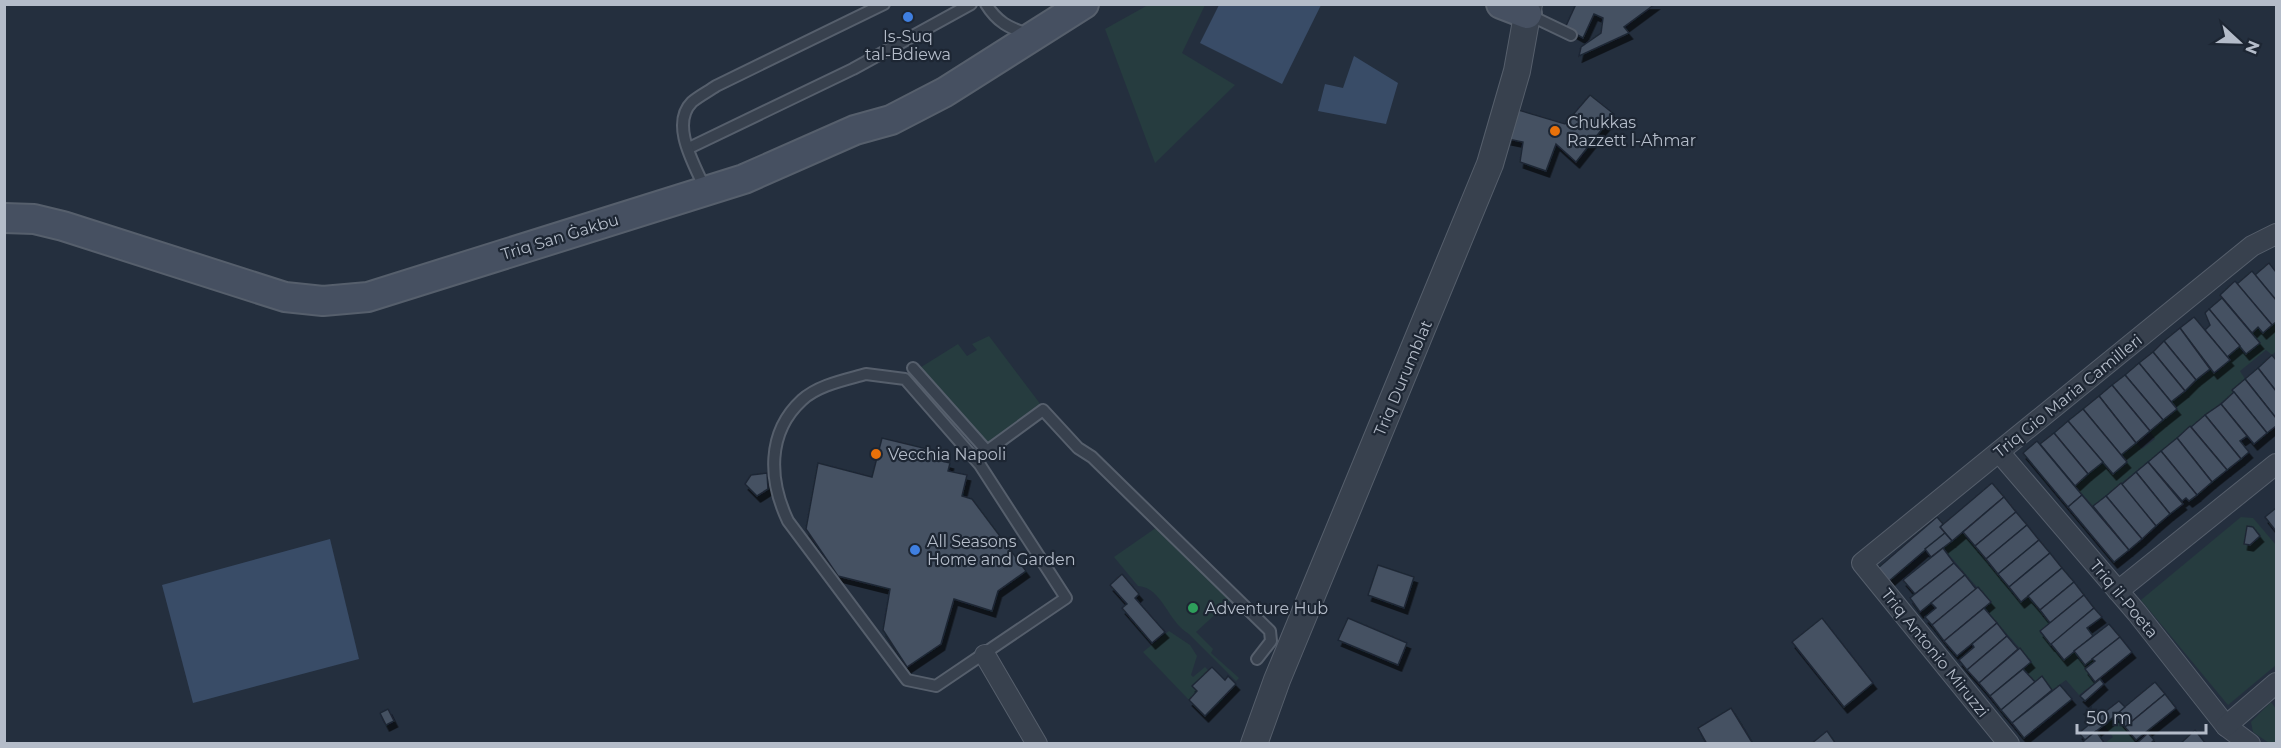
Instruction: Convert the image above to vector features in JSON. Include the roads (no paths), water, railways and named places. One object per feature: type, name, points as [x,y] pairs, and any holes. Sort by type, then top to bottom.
[{"type":"main road","name":"Triq San Ġakbu","points":[[4,218],[34,219],[63,226],[250,288],[285,297],[323,301],[368,297],[744,179],[855,130],[891,120],[945,92],[1036,37],[1084,4]]},
{"type":"street","name":"Triq Durumblat","points":[[1254,744],[1277,680],[1490,164],[1517,71],[1519,8]]},
{"type":"street","name":"Triq Gio Maria Camilleri","points":[[1862,563],[2252,246],[2275,236]]},
{"type":"street","name":"Triq il-Poeta","points":[[1999,452],[2118,591],[2226,726],[2250,744]]},
{"type":"street","points":[[2118,591],[2277,464]]},
{"type":"street","name":"Triq Antonio Miruzzi","points":[[1862,563],[2009,744]]},
{"type":"street","points":[[985,655],[1037,744]]},
{"type":"street","points":[[2226,726],[2277,683]]},
{"type":"lane","points":[[706,191],[684,136],[683,116],[692,102],[716,86],[884,4]]},
{"type":"lane","points":[[689,148],[854,69],[971,4]]},
{"type":"lane","points":[[986,4],[994,18],[1006,27],[1036,37]]},
{"type":"lane","points":[[1519,8],[1571,35]]},
{"type":"lane","points":[[913,368],[987,451],[1043,410],[1078,448],[1092,457],[1270,631],[1271,640],[1257,659]]},
{"type":"lane","points":[[866,374],[904,379],[980,465],[1066,598],[985,655],[936,686],[907,680],[788,521],[777,498],[772,459],[782,427],[802,400],[829,385],[866,374]]},
{"type":"water","points":[[1219,5],[1321,5],[1282,84],[1200,43]]},
{"type":"water","points":[[1354,56],[1398,83],[1386,124],[1318,111],[1325,84],[1343,88]]},
{"type":"water","points":[[330,539],[359,659],[193,703],[162,585]]},
{"type":"place","name":"Is-Suq tal-Bdiewa","points":[[908,17]]},
{"type":"place","name":"Chukkas Razzett l-Aħmar","points":[[1555,131]]},
{"type":"place","name":"Vecchia Napoli","points":[[876,454]]},
{"type":"place","name":"All Seasons Home and Garden","points":[[915,550]]},
{"type":"place","name":"Adventure Hub","points":[[1193,608]]}]
